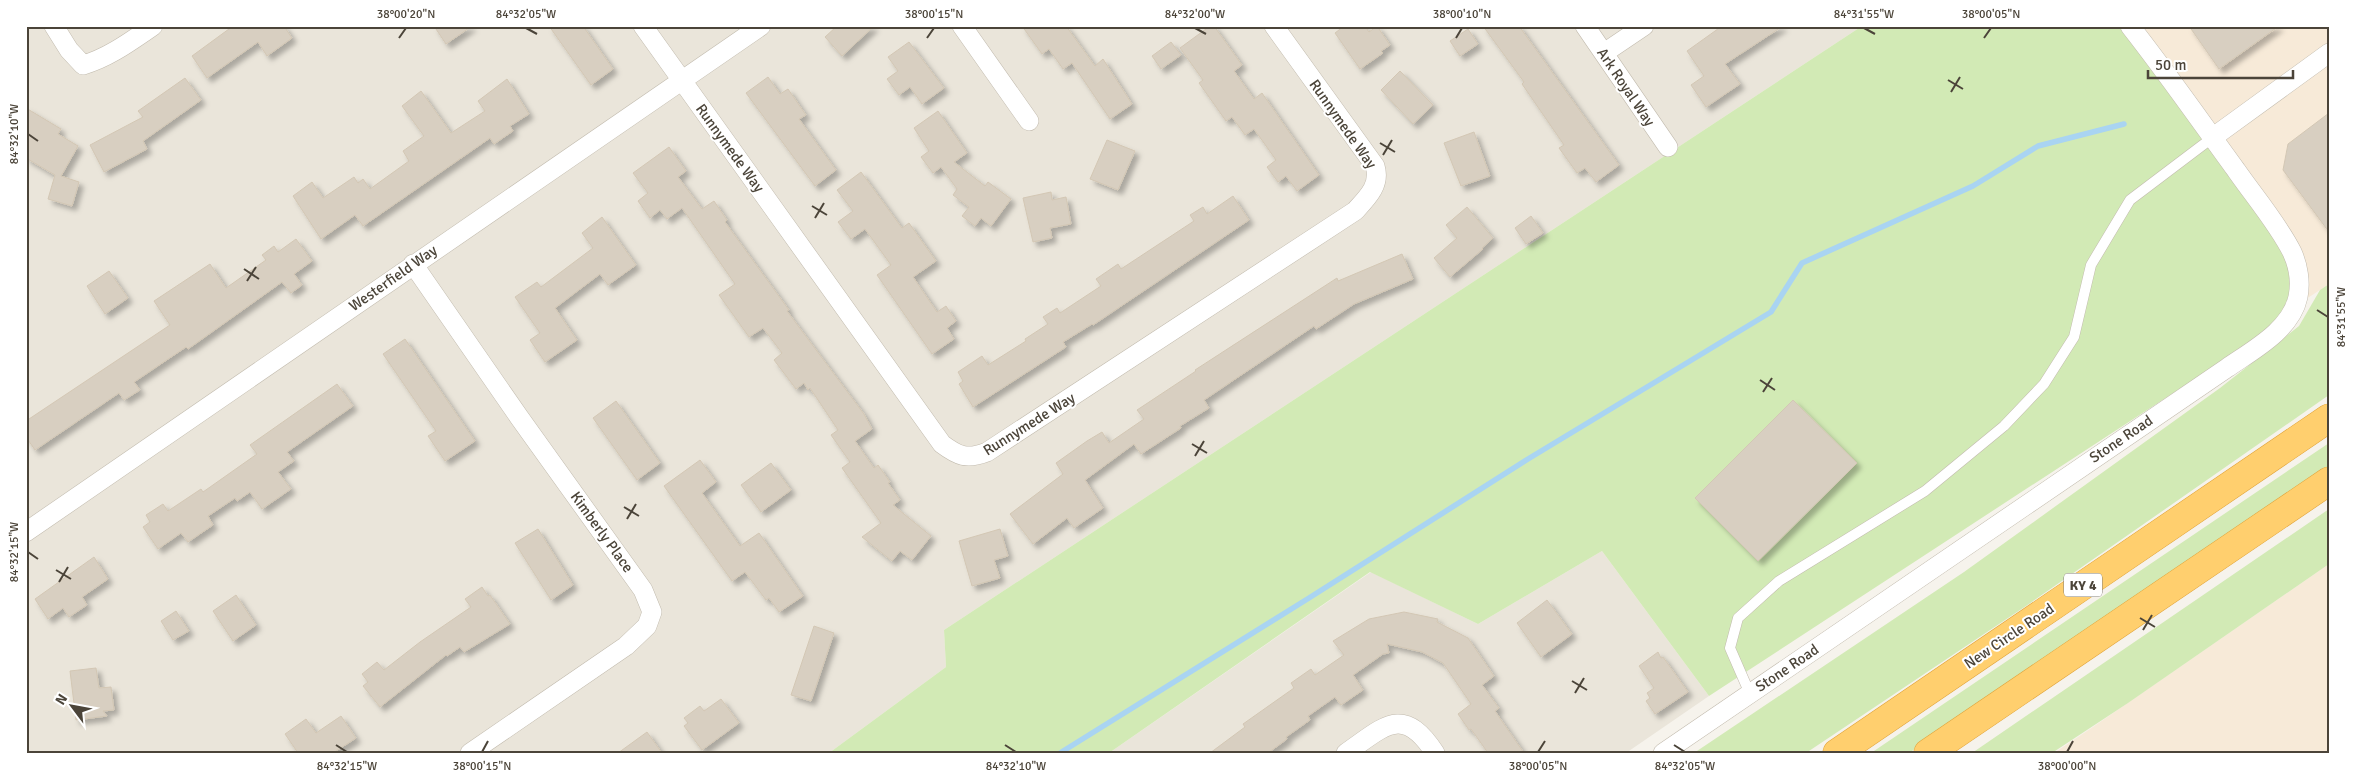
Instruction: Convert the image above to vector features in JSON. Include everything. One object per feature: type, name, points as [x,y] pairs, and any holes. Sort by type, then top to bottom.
[{"type":"highway","name":"New Circle Road","points":[[1837,753],[2329,418]]},
{"type":"highway","points":[[1928,753],[2329,481]]},
{"type":"street","points":[[54,26],[69,50],[83,65],[95,62],[127,44],[153,26]]},
{"type":"street","name":"Runnymede Way","points":[[643,26],[942,444],[964,458],[987,452],[1355,211],[1369,197],[1376,184],[1378,174],[1370,158],[1274,26]]},
{"type":"street","name":"Westerfield Way","points":[[26,532],[761,26]]},
{"type":"street","points":[[962,26],[1029,121]]},
{"type":"street","name":"Ark Royal Way","points":[[1585,26],[1668,147]]},
{"type":"street","points":[[1604,53],[1644,26]]},
{"type":"street","name":"Stone Road","points":[[1664,753],[2227,368],[2281,327],[2294,307],[2298,297],[2299,284],[2294,259],[2259,203],[2130,26]]},
{"type":"street","points":[[2212,138],[2329,54]]},
{"type":"street","name":"Kimberly Place","points":[[413,264],[644,590],[652,612],[647,626],[626,646],[470,753]]},
{"type":"street","points":[[1346,753],[1376,732],[1390,725],[1401,723],[1415,728],[1435,753]]},
{"type":"lane","points":[[1750,694],[1730,648],[1738,618],[1779,581],[1924,491],[2004,426],[2044,384],[2074,337],[2091,265],[2130,200],[2212,138]]},
{"type":"shaded area","points":[[26,26],[1862,26],[944,630],[946,667],[829,753],[26,753]]},
{"type":"shaded area","points":[[2126,26],[2329,26],[2329,284],[2294,307]]},
{"type":"shaded area","points":[[1602,551],[1709,696],[1626,753],[1109,753],[1371,572],[1478,624]]},
{"type":"shaded area","points":[[2329,564],[2329,753],[2054,753],[2090,729]]},
{"type":"green space","points":[[1862,26],[2130,26],[2259,203],[2299,284],[2288,318],[1709,696],[1602,551],[1478,624],[1370,572],[1109,753],[829,753],[946,667],[944,630]]},
{"type":"green space","points":[[2329,284],[2329,395],[2026,606],[1806,753],[1694,753],[1964,572],[2220,388],[2299,326],[2320,290]]},
{"type":"green space","points":[[2329,443],[2329,468],[1909,753],[1871,753]]},
{"type":"green space","points":[[2329,509],[2329,564],[2128,703],[2052,753],[1972,753]]},
{"type":"building","points":[[233,26],[284,26],[292,38],[267,56],[258,42],[207,78],[192,56]]},
{"type":"building","points":[[434,26],[472,26],[446,44]]},
{"type":"building","points":[[549,26],[583,26],[613,69],[591,85]]},
{"type":"building","points":[[837,26],[874,26],[842,56],[825,37]]},
{"type":"building","points":[[1022,26],[1066,26],[1095,66],[1103,59],[1132,104],[1110,119],[1072,63],[1063,69],[1049,49],[1042,54]]},
{"type":"building","points":[[1210,26],[1214,26],[1242,65],[1234,71],[1254,99],[1262,93],[1319,175],[1297,191],[1286,176],[1278,182],[1267,167],[1276,160],[1254,129],[1245,135],[1232,117],[1226,121],[1199,83],[1203,80],[1180,48]]},
{"type":"building","points":[[1344,26],[1365,26],[1369,32],[1377,26],[1390,45],[1381,51],[1383,53],[1360,69],[1335,33]]},
{"type":"building","points":[[1483,26],[1519,26],[1619,165],[1596,182],[1585,168],[1577,173],[1559,148],[1564,145],[1522,84],[1524,82]]},
{"type":"building","points":[[1722,26],[1783,26],[1725,64],[1740,84],[1706,107],[1691,85],[1704,76],[1687,51]]},
{"type":"building","points":[[2189,26],[2279,26],[2219,69]]},
{"type":"building","points":[[1468,29],[1478,44],[1460,56],[1450,41]]},
{"type":"building","points":[[909,42],[944,88],[922,104],[910,87],[899,95],[887,79],[898,71],[888,57]]},
{"type":"building","points":[[1171,42],[1181,55],[1161,69],[1152,56]]},
{"type":"building","points":[[1400,71],[1433,105],[1413,124],[1381,90]]},
{"type":"building","points":[[768,77],[780,94],[788,89],[806,115],[799,119],[836,170],[815,186],[746,93]]},
{"type":"building","points":[[185,78],[201,100],[143,141],[147,149],[104,172],[90,145],[143,117],[138,111]]},
{"type":"building","points":[[507,79],[529,114],[510,126],[513,131],[494,144],[490,138],[363,226],[355,215],[321,239],[293,196],[312,182],[323,198],[354,177],[358,183],[363,179],[370,189],[409,161],[403,151],[424,136],[402,106],[421,91],[451,133],[485,111],[478,101]]},
{"type":"building","points":[[26,108],[61,129],[58,134],[78,146],[61,176],[79,182],[72,206],[48,199],[55,175],[26,158]]},
{"type":"building","points":[[938,111],[967,153],[954,162],[985,186],[988,182],[1011,199],[991,226],[981,218],[975,226],[962,216],[969,207],[953,195],[957,189],[941,167],[933,173],[921,157],[929,151],[914,128]]},
{"type":"building","points":[[2329,113],[2329,232],[2283,170],[2288,144]]},
{"type":"building","points":[[1474,132],[1490,176],[1461,186],[1444,143]]},
{"type":"building","points":[[1107,140],[1135,151],[1118,190],[1090,179]]},
{"type":"building","points":[[669,147],[686,171],[678,177],[702,209],[714,201],[727,220],[725,222],[789,310],[787,311],[864,414],[872,429],[855,441],[874,468],[878,465],[890,482],[888,483],[900,500],[893,505],[931,536],[912,560],[900,551],[892,561],[862,537],[881,523],[842,468],[850,462],[831,435],[838,430],[810,388],[808,390],[804,383],[796,389],[774,360],[782,353],[763,328],[749,337],[719,295],[735,284],[682,208],[667,219],[660,210],[650,218],[638,201],[648,193],[633,173]]},
{"type":"building","points":[[861,172],[902,228],[909,223],[936,261],[913,277],[937,312],[946,306],[956,321],[947,328],[954,339],[932,354],[877,275],[891,265],[865,229],[851,239],[838,222],[853,211],[837,190]]},
{"type":"building","points":[[1051,192],[1052,200],[1066,197],[1071,224],[1050,228],[1052,238],[1033,242],[1023,198]]},
{"type":"building","points":[[1233,196],[1249,220],[1093,325],[1063,342],[1066,347],[973,407],[959,384],[963,381],[958,372],[982,356],[988,365],[1026,341],[1025,339],[1048,324],[1043,317],[1057,308],[1060,313],[1101,286],[1096,279],[1118,264],[1121,269],[1194,221],[1190,215],[1203,207],[1207,214]]},
{"type":"building","points":[[1467,207],[1493,238],[1450,277],[1434,258],[1457,238],[1446,225]]},
{"type":"building","points":[[1531,216],[1543,233],[1526,244],[1515,228]]},
{"type":"building","points":[[602,217],[636,265],[608,285],[600,274],[555,308],[577,340],[545,362],[530,340],[540,333],[515,297],[537,282],[541,287],[593,248],[582,233]]},
{"type":"building","points":[[296,239],[312,261],[294,274],[302,285],[291,293],[282,282],[188,349],[186,347],[134,382],[140,390],[124,400],[119,393],[35,450],[26,437],[26,421],[170,325],[154,301],[210,264],[226,288],[266,260],[262,255],[274,246],[278,252]]},
{"type":"building","points":[[1402,254],[1413,279],[1354,304],[1316,329],[1314,326],[1204,400],[1209,408],[1180,426],[1181,428],[1141,454],[1134,444],[1085,480],[1103,508],[1074,528],[1067,518],[1033,544],[1010,514],[1063,474],[1056,463],[1087,441],[1102,432],[1109,443],[1144,419],[1137,410],[1337,278],[1338,281]]},
{"type":"building","points":[[109,271],[128,298],[105,314],[87,286]]},
{"type":"building","points":[[405,339],[475,441],[445,461],[428,436],[436,431],[383,354]]},
{"type":"building","points":[[337,384],[353,406],[287,452],[294,461],[278,472],[291,489],[262,509],[250,492],[237,501],[235,498],[208,516],[213,525],[188,542],[181,533],[158,549],[143,527],[150,522],[146,515],[163,504],[168,511],[201,489],[203,492],[257,454],[250,445]]},
{"type":"building","points":[[1793,400],[1857,463],[1758,561],[1695,498]]},
{"type":"building","points":[[616,401],[660,463],[637,480],[593,418]]},
{"type":"building","points":[[700,460],[716,482],[702,493],[740,546],[759,533],[803,596],[779,612],[769,598],[766,600],[745,572],[732,581],[664,486]]},
{"type":"building","points":[[771,463],[791,490],[761,512],[741,485]]},
{"type":"building","points":[[538,529],[573,585],[551,600],[515,543]]},
{"type":"building","points":[[1000,529],[1008,556],[994,560],[1000,578],[972,586],[959,541]]},
{"type":"building","points":[[94,557],[108,579],[82,597],[87,605],[69,617],[63,608],[48,619],[35,599]]},
{"type":"building","points":[[482,587],[488,596],[490,595],[510,624],[464,652],[460,647],[446,655],[380,707],[363,686],[368,682],[362,674],[377,662],[384,670],[420,642],[471,607],[465,599]]},
{"type":"building","points":[[236,595],[256,625],[233,641],[213,611]]},
{"type":"building","points":[[1547,600],[1572,634],[1541,657],[1517,623]]},
{"type":"building","points":[[176,611],[189,631],[173,640],[161,621]]},
{"type":"building","points":[[1404,612],[1438,619],[1437,622],[1468,638],[1494,676],[1482,685],[1499,708],[1495,711],[1524,753],[1488,753],[1458,714],[1471,704],[1443,663],[1422,652],[1387,644],[1389,653],[1383,654],[1353,675],[1363,690],[1341,705],[1335,697],[1308,716],[1310,720],[1268,753],[1210,753],[1245,727],[1243,724],[1294,688],[1291,683],[1311,669],[1315,675],[1344,655],[1333,641],[1369,619]]},
{"type":"building","points":[[814,626],[834,633],[811,701],[791,695]]},
{"type":"building","points":[[1658,652],[1688,692],[1655,714],[1646,701],[1650,698],[1647,693],[1654,688],[1639,666]]},
{"type":"building","points":[[96,668],[99,688],[111,687],[114,710],[103,711],[107,716],[76,720],[70,671]]},
{"type":"building","points":[[721,699],[739,723],[702,750],[684,726],[688,723],[684,718],[700,706],[704,711]]},
{"type":"building","points":[[341,716],[356,738],[333,753],[298,753],[285,734],[306,719],[316,733]]},
{"type":"building","points":[[647,732],[662,753],[618,753]]},
{"type":"waterway","points":[[1060,753],[1528,459],[1771,312],[1802,263],[1973,186],[2038,146],[2124,124]]}]
